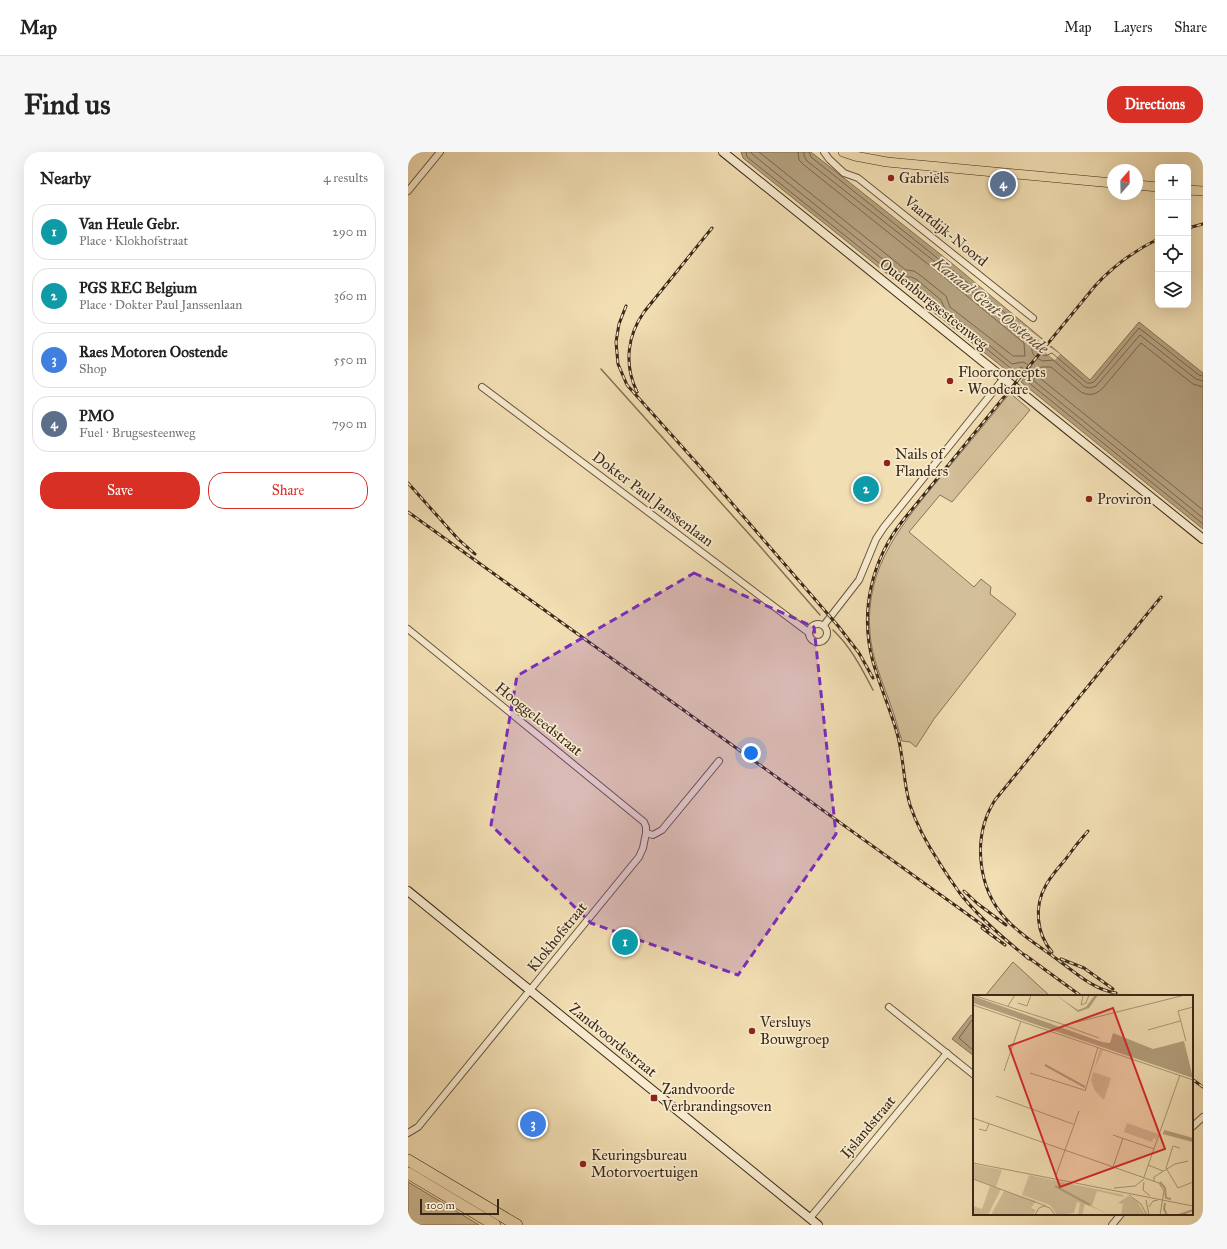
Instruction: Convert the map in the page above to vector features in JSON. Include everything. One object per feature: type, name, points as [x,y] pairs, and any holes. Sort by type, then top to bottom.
[{"type":"highway","points":[[408,1160],[516,1225]]},
{"type":"highway","points":[[408,1173],[495,1225]]},
{"type":"main road","points":[[843,152],[855,156],[887,162],[1107,182]]},
{"type":"main road","points":[[1143,186],[1155,187]]},
{"type":"main road","points":[[1191,190],[1203,192]]},
{"type":"street","points":[[408,191],[440,152]]},
{"type":"street","name":"Oudenburgsesteenweg","points":[[723,152],[1203,539]]},
{"type":"street","name":"Vaartdijk-Noord","points":[[824,152],[828,160],[844,173],[858,178],[1033,318]]},
{"type":"street","name":"Dokter Paul Janssenlaan","points":[[482,387],[808,632],[809,636],[815,642],[823,641],[827,634],[824,625],[859,580],[876,540],[884,526],[1004,378]]},
{"type":"street","points":[[808,632],[810,627],[814,624],[819,623],[824,625]]},
{"type":"street","name":"Hooggeleedstraat","points":[[408,629],[644,822],[646,834]]},
{"type":"street","points":[[646,834],[653,835],[662,830],[719,761]]},
{"type":"street","name":"Klokhofstraat","points":[[408,1133],[418,1127],[639,857],[643,848],[646,834]]},
{"type":"street","name":"Zandvoordestraat","points":[[408,892],[818,1225]]},
{"type":"street","points":[[889,1007],[973,1074]]},
{"type":"street","name":"Ijslandstraat","points":[[810,1218],[947,1053]]},
{"type":"street","points":[[1193,1126],[1203,1117]]},
{"type":"street","points":[[1112,1225],[1120,1215]]},
{"type":"highlighted area","points":[[694,573],[814,627],[836,834],[738,975],[591,923],[491,825],[517,676]]},
{"type":"shaded area","points":[[1010,393],[1030,410],[952,502],[940,495],[909,532],[974,587],[981,579],[991,587],[990,594],[1016,614],[934,719],[916,747],[910,742],[902,741],[875,661],[870,634],[870,609],[873,587],[880,566],[901,527]]},
{"type":"shaded area","points":[[1013,962],[1049,995],[986,995]]},
{"type":"shaded area","points":[[408,1182],[479,1225],[408,1225]]},
{"type":"water","name":"Kanaal Gent-Oostende","points":[[741,152],[811,152],[954,265],[1045,341],[1040,348],[1045,353],[1051,346],[1090,380],[1139,322],[1203,373],[1203,529],[1021,382],[1026,375],[1020,371],[1015,377],[932,311],[935,307],[910,286],[906,289],[743,158]]},
{"type":"water","points":[[971,1015],[973,1016],[973,1055],[952,1039]]},
{"type":"pier","points":[[1020,323],[1046,343],[1042,348],[1045,350],[1048,346],[1060,354],[1055,360],[1015,329]]},
{"type":"waterway","points":[[601,369],[820,615]]},
{"type":"waterway","points":[[833,630],[851,651],[873,690]]},
{"type":"railway","points":[[1191,227],[1203,224]]},
{"type":"railway","points":[[637,392],[630,371],[629,351],[638,321],[712,228]]},
{"type":"railway","points":[[1029,959],[1010,944],[966,901],[935,855],[916,820],[908,796],[897,733],[873,662],[869,643],[867,624],[871,586],[876,568],[884,551],[904,519],[1095,286],[1124,260],[1155,241]]},
{"type":"railway","points":[[626,306],[619,324],[616,342],[618,364],[627,385],[711,479],[839,627],[859,653],[873,678]]},
{"type":"railway","points":[[408,483],[458,539],[475,554]]},
{"type":"railway","points":[[408,512],[988,929]]},
{"type":"railway","points":[[1116,993],[1093,985],[1024,936],[1006,919],[996,906],[989,892],[981,861],[981,845],[983,829],[995,800],[1161,597]]},
{"type":"railway","points":[[1052,952],[1043,936],[1038,919],[1038,910],[1042,893],[1052,875],[1088,831]]},
{"type":"railway","points":[[964,891],[978,904],[1006,925]]},
{"type":"railway","points":[[982,928],[1005,945]]},
{"type":"railway","points":[[1025,955],[1080,995]]},
{"type":"railway","points":[[1061,959],[1084,968],[1113,989]]},
{"type":"railway","points":[[1193,1080],[1203,1087]]},
{"type":"place","name":"Gabriëls","points":[[891,178]]},
{"type":"place","name":"PMO","points":[[1003,184]]},
{"type":"place","name":"Floorconcepts - Woodcare","points":[[950,381]]},
{"type":"place","name":"Nails of Flanders","points":[[887,463]]},
{"type":"place","name":"PGS REC Belgium","points":[[866,489]]},
{"type":"place","name":"Proviron","points":[[1089,499]]},
{"type":"place","name":"Van Heule Gebr.","points":[[625,942]]},
{"type":"place","name":"Versluys Bouwgroep","points":[[752,1031]]},
{"type":"place","name":"Zandvoorde Verbrandingsoven","points":[[654,1098]]},
{"type":"place","name":"Raes Motoren Oostende","points":[[533,1124]]},
{"type":"place","name":"Keuringsbureau Motorvoertuigen","points":[[583,1164]]}]
